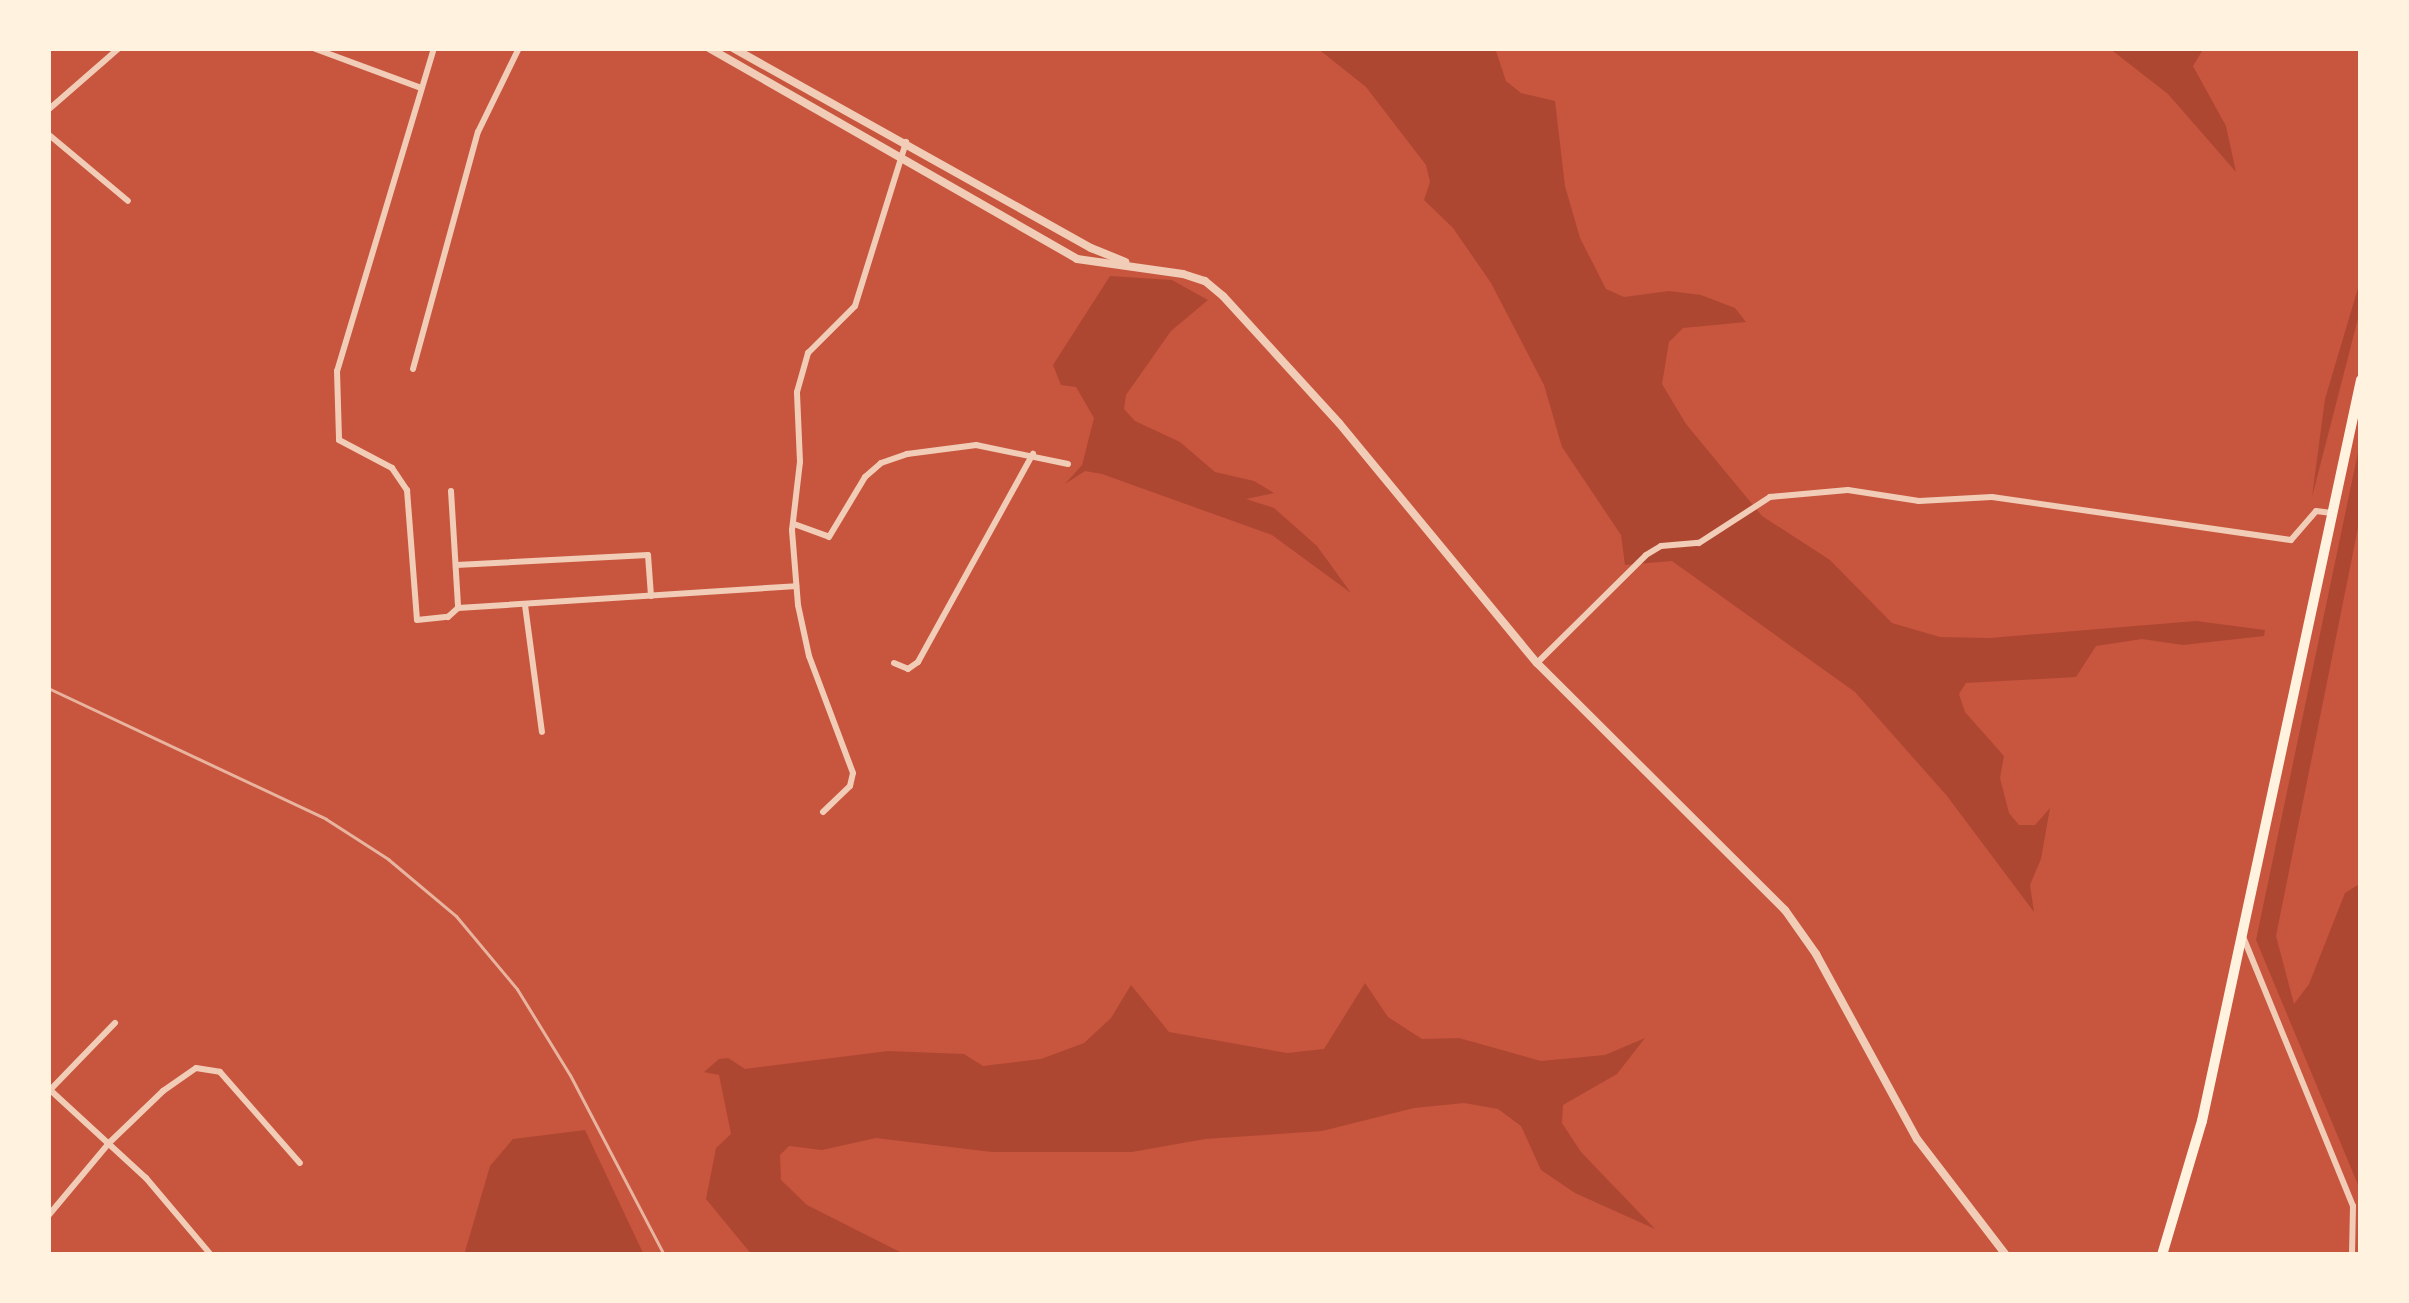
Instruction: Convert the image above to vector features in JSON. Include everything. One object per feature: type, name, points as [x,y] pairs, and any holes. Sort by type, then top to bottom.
[{"type":"main road","points":[[2162,1255],[2202,1121],[2361,380]]},
{"type":"street","points":[[48,110],[119,48]]},
{"type":"street","points":[[313,48],[421,88]]},
{"type":"street","points":[[434,48],[338,371],[338,428],[345,446],[380,460],[403,480],[417,620],[448,617],[458,608],[796,586]]},
{"type":"street","points":[[413,369],[478,132],[519,48]]},
{"type":"street","points":[[709,48],[1077,259],[1132,264]]},
{"type":"street","points":[[733,48],[1090,248],[1132,264],[1205,281],[1223,296],[1339,423],[1537,663],[1785,910],[1816,954],[1918,1139],[2006,1255]]},
{"type":"street","points":[[48,134],[128,201]]},
{"type":"street","points":[[823,812],[850,786],[854,773],[809,656],[796,586],[792,524],[802,364],[855,306],[906,142]]},
{"type":"street","points":[[919,172],[927,154]]},
{"type":"street","points":[[792,524],[829,537],[865,477],[881,464],[908,454],[976,445],[1068,464]]},
{"type":"street","points":[[894,663],[908,669],[918,662],[1033,454]]},
{"type":"street","points":[[451,490],[458,608]]},
{"type":"street","points":[[1537,663],[1646,555],[1661,546],[1699,543],[1770,497],[1848,490],[1918,501],[1992,497],[2291,540],[2316,511],[2332,512]]},
{"type":"street","points":[[456,566],[648,556],[651,596]]},
{"type":"street","points":[[525,604],[542,732]]},
{"type":"street","points":[[2242,934],[2353,1206],[2352,1255]]},
{"type":"street","points":[[115,1023],[49,1089],[109,1142],[211,1255]]},
{"type":"street","points":[[48,1216],[109,1142],[186,1073],[207,1068],[220,1072],[300,1163]]},
{"type":"shaded area","points":[[1317,48],[1495,48],[1506,81],[1521,93],[1555,101],[1565,186],[1580,238],[1606,289],[1624,297],[1669,291],[1701,295],[1735,308],[1746,322],[1683,328],[1669,342],[1662,384],[1686,424],[1762,516],[1830,560],[1892,623],[1940,637],[1990,638],[2196,621],[2265,630],[2264,636],[2183,645],[2142,639],[2096,646],[2076,677],[1966,683],[1959,694],[1965,712],[2004,756],[2000,778],[2009,813],[2019,825],[2035,825],[2050,808],[2041,859],[2030,885],[2034,912],[1947,796],[1855,692],[1672,561],[1625,565],[1621,535],[1562,447],[1544,385],[1491,283],[1453,228],[1424,200],[1430,182],[1426,165],[1366,87]]},
{"type":"shaded area","points":[[2109,48],[2204,48],[2193,66],[2226,126],[2236,172],[2168,94]]},
{"type":"shaded area","points":[[1110,276],[1172,280],[1208,300],[1171,331],[1126,395],[1124,409],[1135,421],[1180,442],[1215,472],[1254,481],[1274,493],[1246,499],[1274,508],[1317,546],[1351,593],[1272,535],[1102,474],[1085,471],[1065,484],[1082,465],[1094,418],[1076,387],[1061,385],[1053,365]]},
{"type":"shaded area","points":[[2361,278],[2361,307],[2312,497],[2325,399]]},
{"type":"shaded area","points":[[2361,438],[2361,513],[2276,936],[2294,1004],[2309,984],[2345,893],[2361,883],[2361,1192],[2256,940]]},
{"type":"shaded area","points":[[1365,983],[1388,1017],[1422,1039],[1459,1038],[1541,1061],[1605,1055],[1645,1038],[1617,1074],[1563,1105],[1562,1123],[1581,1152],[1655,1229],[1575,1193],[1541,1170],[1521,1126],[1498,1109],[1464,1103],[1414,1108],[1322,1131],[1205,1139],[1132,1152],[992,1152],[876,1138],[822,1150],[789,1146],[780,1155],[781,1180],[807,1205],[906,1255],[752,1255],[706,1199],[716,1148],[731,1134],[719,1075],[704,1072],[719,1059],[728,1058],[745,1069],[888,1051],[964,1054],[983,1066],[1041,1059],[1084,1043],[1111,1018],[1131,985],[1169,1032],[1287,1053],[1324,1049]]},
{"type":"shaded area","points":[[585,1130],[644,1255],[464,1255],[490,1166],[513,1139]]},
{"type":"railway","points":[[48,688],[326,819],[388,859],[456,916],[517,989],[570,1075],[664,1255]]}]
